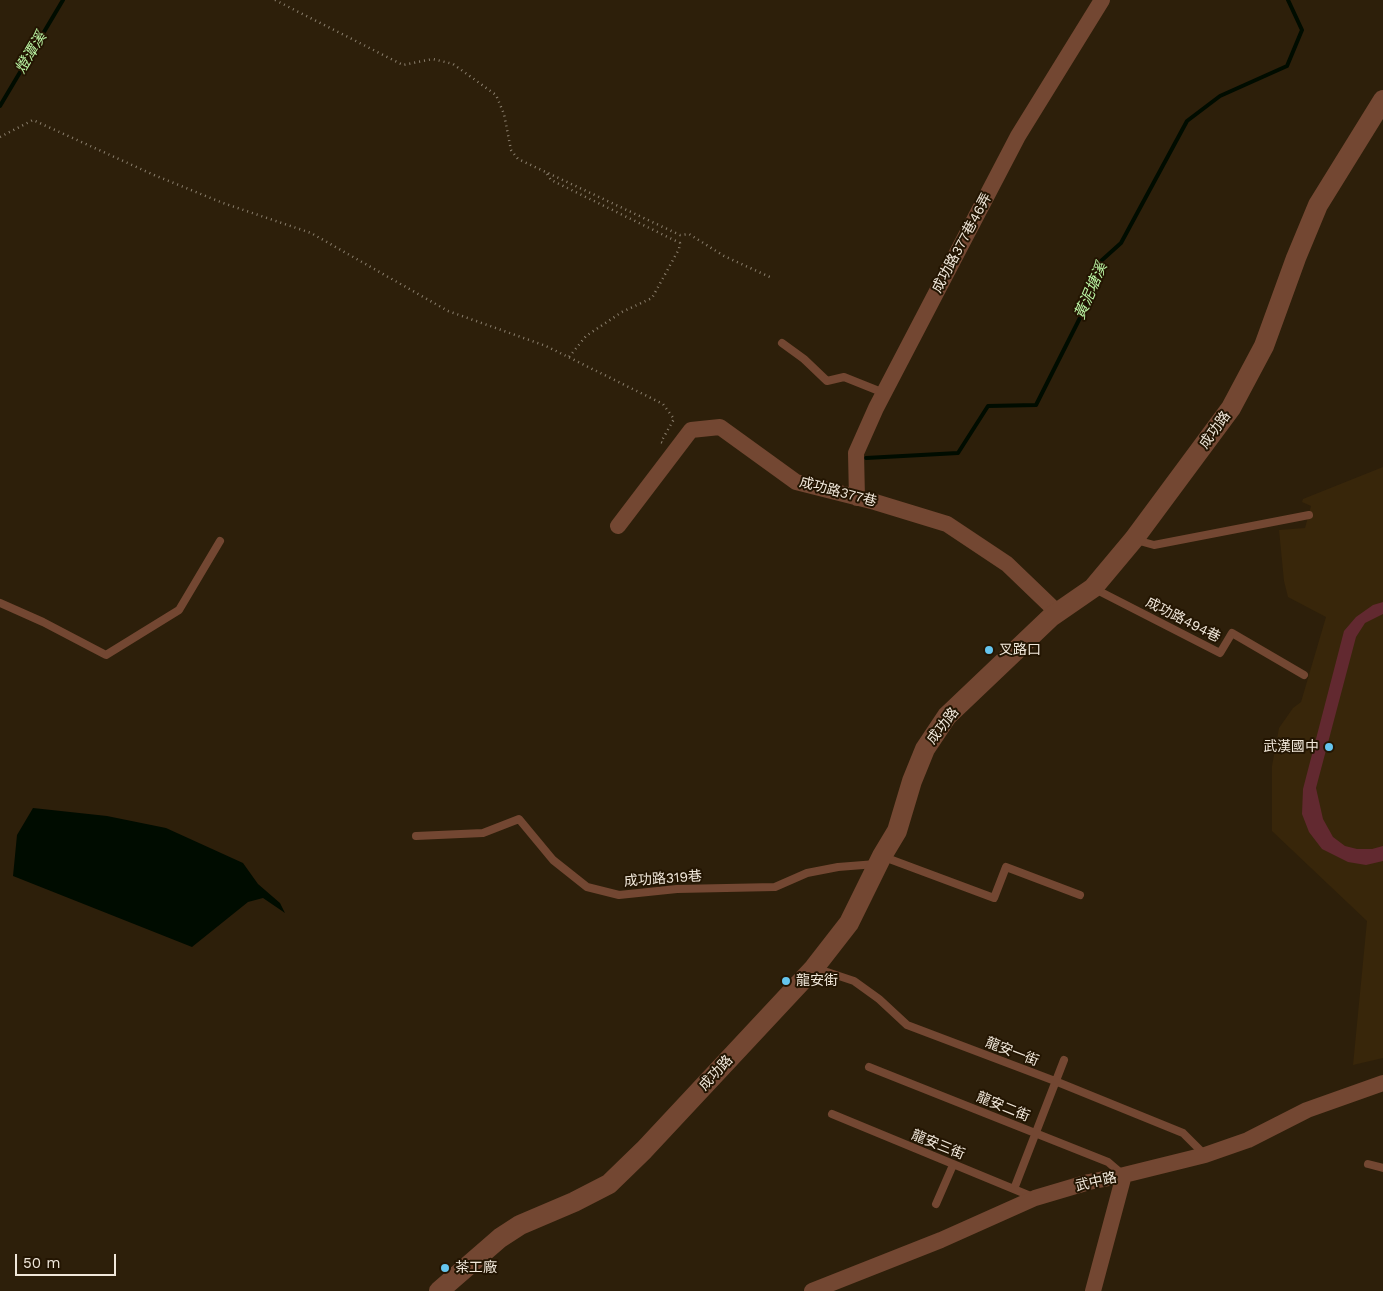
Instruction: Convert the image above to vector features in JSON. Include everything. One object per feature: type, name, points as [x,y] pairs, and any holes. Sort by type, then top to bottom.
[{"type":"street","name":"成功路377巷46弄","points":[[857,498],[856,453],[884,393],[1018,136],[1102,0]]},
{"type":"street","name":"成功路","points":[[439,1291],[500,1238],[520,1225],[574,1202],[609,1184],[644,1150],[814,968],[849,922],[897,831],[912,781],[925,749],[947,716],[1058,612],[1093,588],[1134,539],[1231,408],[1264,346],[1296,258],[1318,205],[1382,102]]},
{"type":"street","name":"成功路377巷","points":[[618,526],[691,430],[720,428],[796,482],[875,502],[947,524],[1007,564],[1058,612]]},
{"type":"street","name":"武中路","points":[[812,1291],[941,1240],[1035,1198],[1089,1182],[1124,1176],[1205,1155],[1248,1140],[1307,1110],[1383,1083]]},
{"type":"street","points":[[1093,1291],[1124,1176]]},
{"type":"lane","points":[[782,343],[804,359],[827,381],[844,377],[884,393]]},
{"type":"lane","points":[[1134,539],[1154,545],[1309,515]]},
{"type":"lane","points":[[0,603],[43,622],[106,655],[179,610],[220,541]]},
{"type":"lane","name":"成功路494巷","points":[[1093,588],[1220,653],[1232,633],[1304,675]]},
{"type":"lane","name":"成功路319巷","points":[[416,836],[483,833],[518,819],[553,860],[587,887],[620,895],[676,888],[775,887],[807,873],[881,860]]},
{"type":"lane","points":[[881,860],[994,898],[1006,867],[1080,895]]},
{"type":"lane","name":"龍安一街","points":[[814,968],[854,981],[880,999],[907,1025],[1055,1081],[1183,1133],[1205,1155]]},
{"type":"lane","points":[[1014,1189],[1064,1060]]},
{"type":"lane","name":"龍安二街","points":[[869,1067],[1108,1162],[1124,1176]]},
{"type":"lane","name":"龍安三街","points":[[832,1114],[1035,1198]]},
{"type":"lane","points":[[1368,1164],[1383,1168]]},
{"type":"lane","points":[[936,1204],[954,1165]]},
{"type":"path","points":[[275,0],[403,65],[433,59],[453,64],[496,95],[504,114],[511,150],[518,159],[680,235],[688,234],[724,256],[772,278]]},
{"type":"path","points":[[0,138],[33,120],[154,175],[223,203],[311,232],[448,311],[546,346],[664,404],[674,419],[661,442],[675,451]]},
{"type":"path","points":[[547,172],[551,180],[680,243],[679,249],[652,298],[622,312],[586,336],[568,357]]},
{"type":"shaded area","name":"武漢國中","points":[[1383,467],[1383,1058],[1353,1065],[1367,921],[1272,831],[1272,766],[1279,728],[1293,708],[1301,702],[1326,617],[1288,597],[1284,581],[1279,530],[1305,528],[1311,506],[1302,502],[1303,499]]},
{"type":"shaded area","points":[[1383,602],[1383,614],[1365,623],[1356,637],[1316,788],[1323,819],[1333,837],[1345,846],[1357,849],[1372,849],[1383,846],[1383,861],[1366,865],[1348,862],[1322,849],[1309,832],[1302,814],[1303,789],[1344,631],[1356,617],[1373,605]]},
{"type":"shaded area","points":[[33,808],[107,816],[166,828],[243,863],[258,884],[280,903],[285,913],[263,898],[248,902],[192,947],[13,876],[17,835]]},
{"type":"waterway","name":"燈潭溪","points":[[0,106],[63,0]]},
{"type":"waterway","name":"黃泥塘溪","points":[[866,458],[958,453],[988,406],[1036,405],[1091,296],[1101,261],[1121,243],[1187,121],[1220,96],[1287,66],[1302,30],[1288,0]]},
{"type":"place","name":"叉路口","points":[[989,650]]},
{"type":"place","name":"武漢國中","points":[[1329,747]]},
{"type":"place","name":"龍安街","points":[[786,981]]},
{"type":"place","name":"茶工廠","points":[[445,1268]]}]
